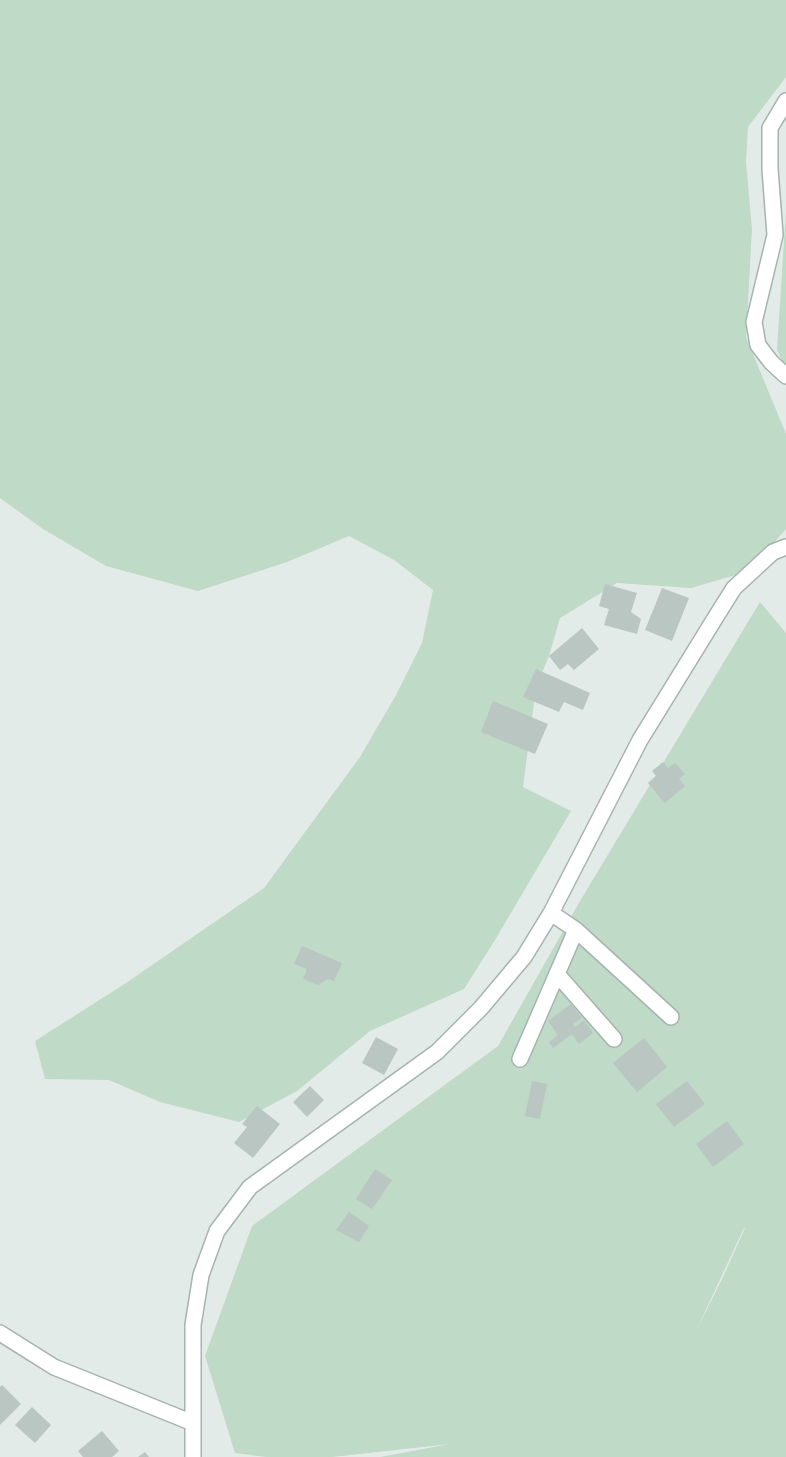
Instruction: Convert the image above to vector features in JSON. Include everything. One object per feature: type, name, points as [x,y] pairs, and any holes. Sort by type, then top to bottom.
[{"type":"street","points":[[786,101],[770,128],[770,169],[775,234],[754,322],[758,345],[771,362],[786,376]]},
{"type":"street","points":[[193,1457],[193,1325],[201,1275],[218,1231],[250,1187],[437,1052],[481,1008],[524,957],[551,913],[640,740],[734,588],[773,552],[786,547]]},
{"type":"street","points":[[551,913],[576,930],[671,1017]]},
{"type":"street","points":[[520,1059],[576,930]]},
{"type":"street","points":[[557,974],[614,1039]]},
{"type":"street","points":[[0,1333],[54,1367],[193,1423]]},
{"type":"green space","points":[[0,0],[786,0],[786,77],[748,127],[746,162],[752,229],[746,337],[786,434],[786,529],[749,571],[691,588],[617,583],[560,618],[549,656],[536,687],[523,787],[571,811],[464,989],[370,1031],[297,1091],[239,1122],[160,1102],[109,1080],[45,1079],[35,1041],[126,983],[264,888],[360,757],[396,695],[422,643],[433,590],[394,560],[349,536],[287,562],[198,591],[106,566],[43,529],[0,498]]},
{"type":"green space","points":[[786,211],[786,369],[777,350]]},
{"type":"green space","points":[[760,602],[786,633],[786,1457],[380,1457],[450,1444],[332,1457],[266,1457],[235,1453],[205,1356],[252,1226],[498,1046],[580,901]],"holes":[[[745,1228],[723,1277],[695,1333]]]},
{"type":"building","points":[[605,584],[637,593],[631,612],[641,619],[637,634],[604,625],[609,609],[599,606]]},
{"type":"building","points":[[662,588],[689,598],[672,641],[645,630]]},
{"type":"building","points":[[582,628],[599,649],[574,670],[568,664],[560,670],[549,656]]},
{"type":"building","points":[[536,669],[590,693],[583,710],[564,702],[559,712],[523,697]]},
{"type":"building","points":[[493,701],[548,724],[535,754],[481,732]]},
{"type":"building","points":[[663,762],[668,768],[675,763],[685,774],[679,779],[685,786],[665,803],[648,783],[656,776],[652,771]]},
{"type":"building","points":[[302,946],[342,963],[334,981],[328,979],[318,985],[303,979],[307,969],[294,964]]},
{"type":"building","points":[[571,1004],[582,1018],[573,1024],[575,1027],[584,1020],[593,1033],[579,1044],[572,1034],[553,1048],[549,1042],[558,1035],[548,1021]]},
{"type":"building","points":[[376,1037],[398,1049],[384,1075],[362,1063]]},
{"type":"building","points":[[644,1038],[667,1067],[637,1092],[613,1063]]},
{"type":"building","points":[[532,1081],[547,1084],[540,1119],[525,1116]]},
{"type":"building","points":[[687,1081],[705,1104],[674,1127],[656,1104]]},
{"type":"building","points":[[310,1086],[324,1100],[307,1117],[293,1102]]},
{"type":"building","points":[[257,1106],[280,1124],[253,1158],[234,1143],[247,1127],[242,1124]]},
{"type":"building","points":[[727,1121],[744,1144],[713,1167],[696,1144]]},
{"type":"building","points":[[375,1169],[392,1180],[372,1209],[356,1199]]},
{"type":"building","points":[[349,1212],[369,1226],[359,1242],[336,1230]]},
{"type":"building","points":[[2,1385],[21,1404],[0,1425],[0,1387]]},
{"type":"building","points":[[32,1407],[51,1425],[35,1443],[15,1425]]},
{"type":"building","points":[[102,1431],[119,1451],[112,1457],[83,1457],[78,1451]]},
{"type":"building","points":[[145,1452],[149,1457],[138,1457]]}]
